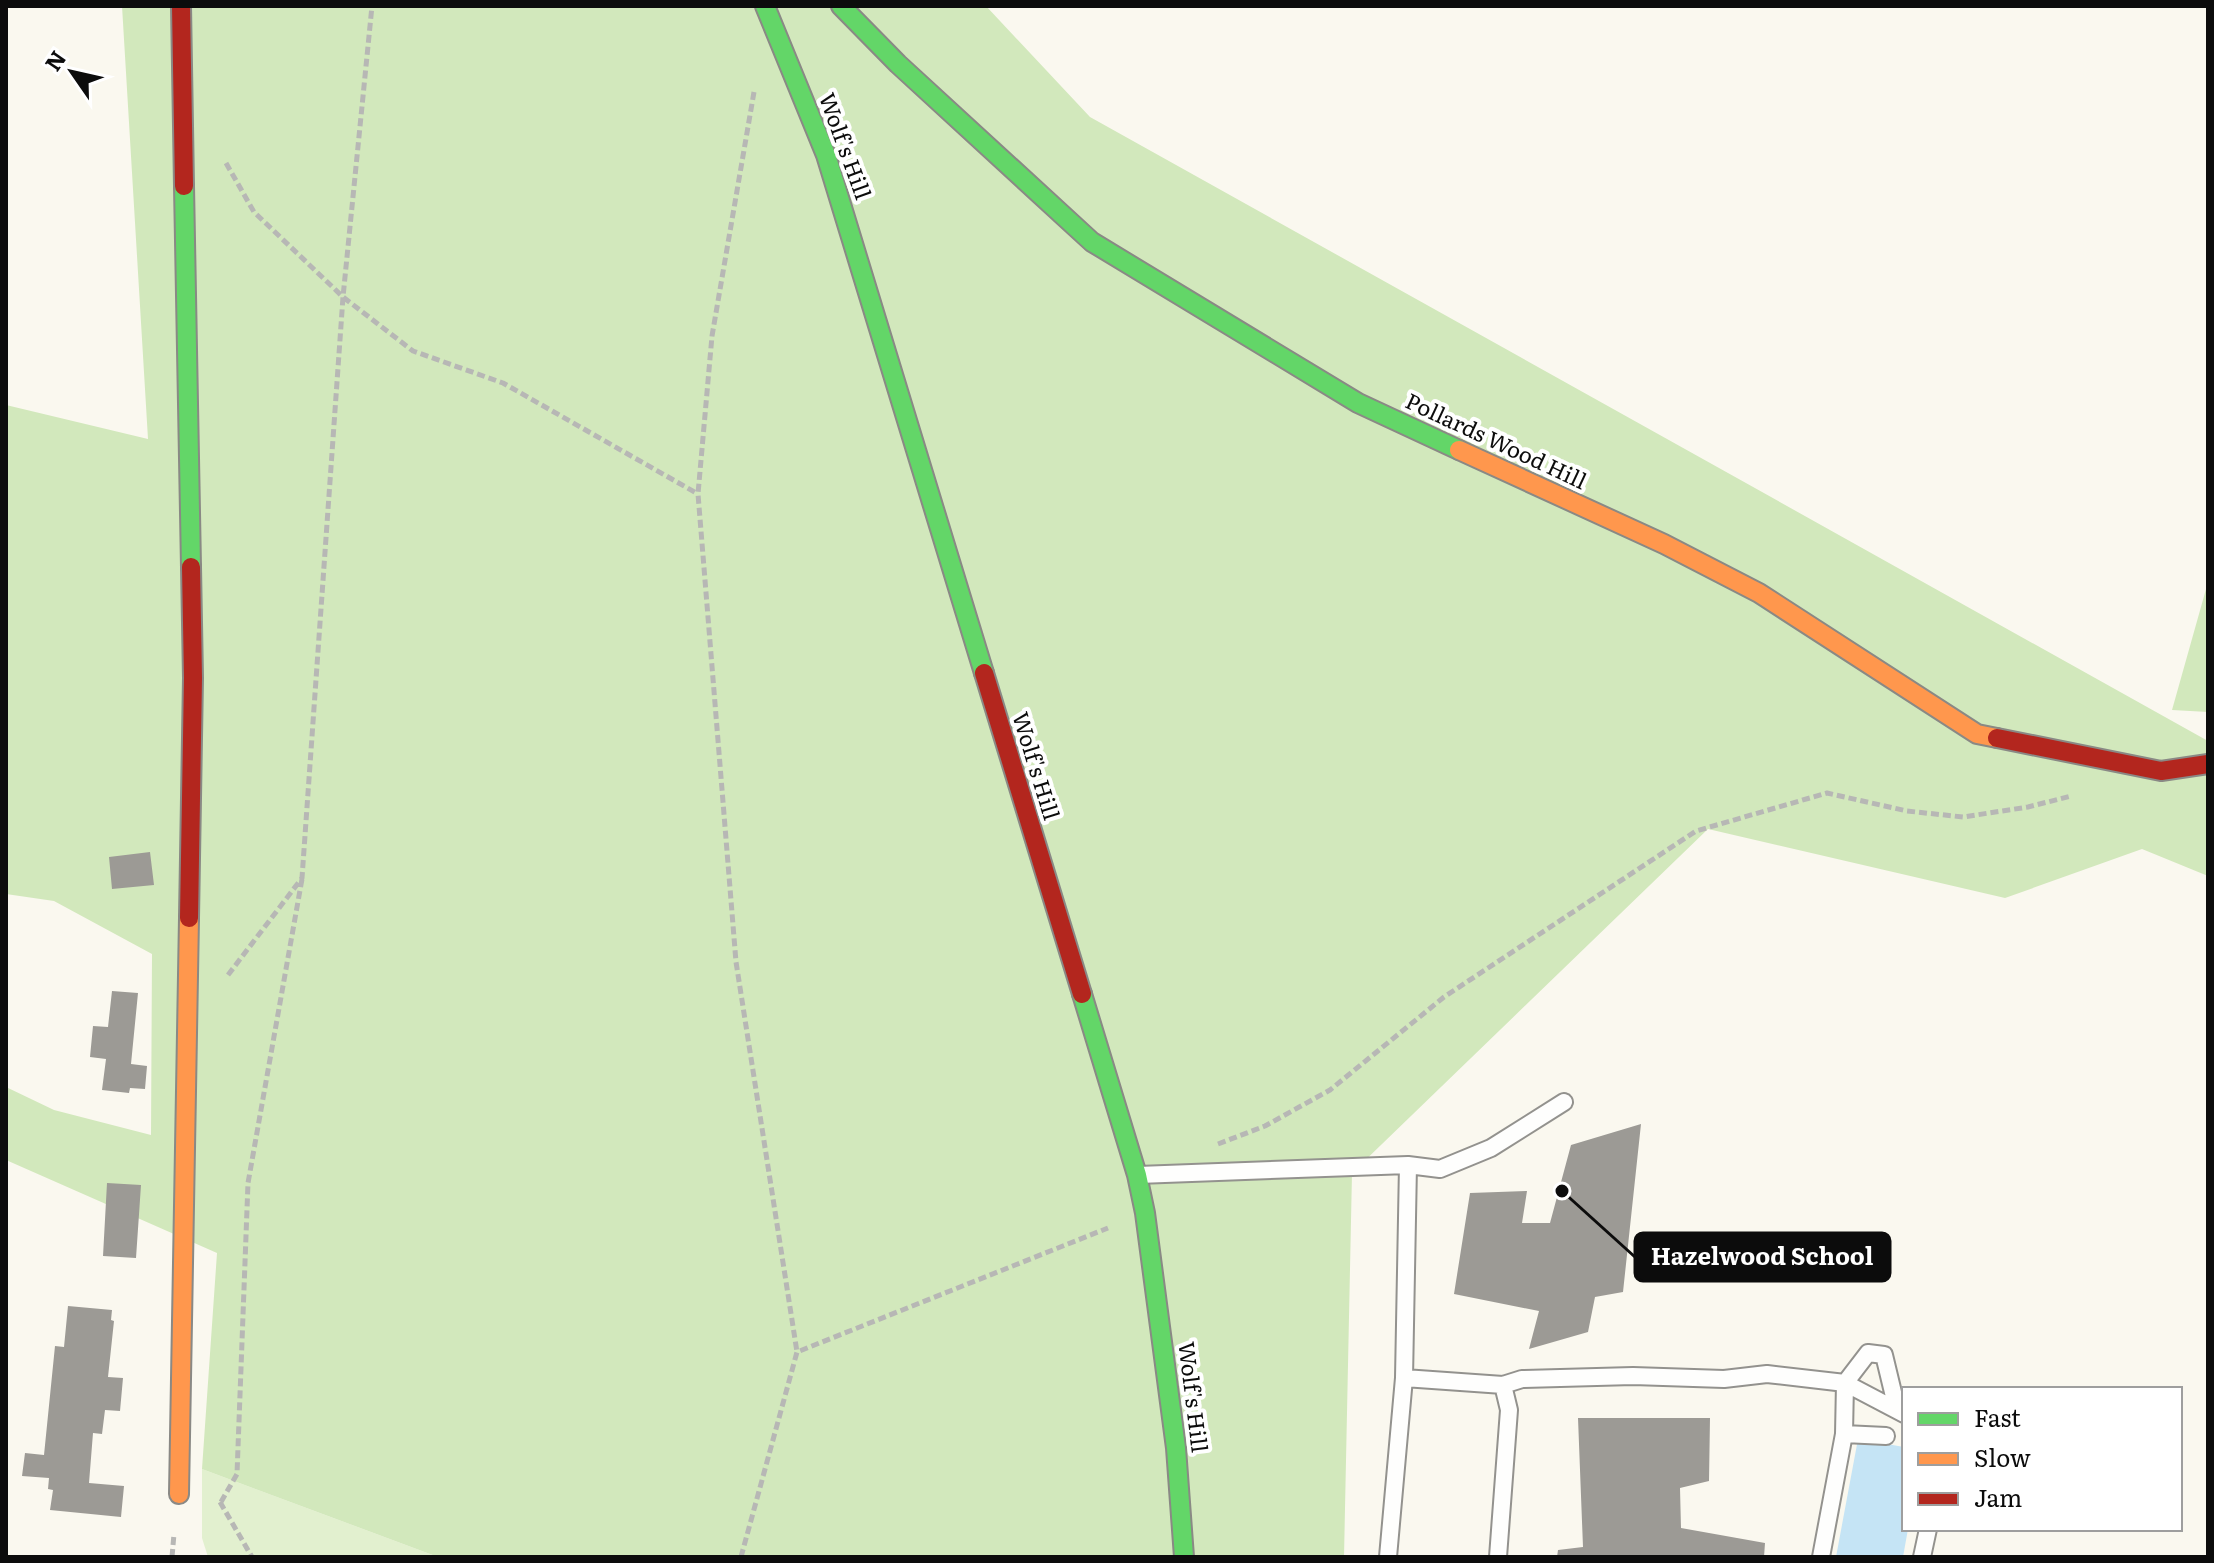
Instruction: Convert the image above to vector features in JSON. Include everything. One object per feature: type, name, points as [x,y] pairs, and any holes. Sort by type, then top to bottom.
[{"type":"street","points":[[179,1494],[193,678],[181,6]]},
{"type":"street","name":"Wolf's Hill","points":[[765,6],[826,155],[1137,1175],[1145,1213],[1176,1448],[1184,1557]]},
{"type":"street","name":"Pollards Wood Hill","points":[[841,6],[898,64],[1092,242],[1358,403],[1664,544],[1759,593],[1977,734],[2161,771],[2208,764]]},
{"type":"lane","points":[[1137,1175],[1408,1165],[1440,1169],[1491,1148],[1564,1102]]},
{"type":"lane","points":[[1388,1557],[1404,1378],[1408,1165]]},
{"type":"lane","points":[[1821,1557],[1844,1434],[1845,1383],[1868,1353],[1884,1355],[1901,1412]]},
{"type":"lane","points":[[1404,1378],[1503,1385],[1522,1379],[1633,1376],[1724,1379],[1767,1374],[1845,1383],[1901,1412]]},
{"type":"lane","points":[[1498,1557],[1509,1410],[1503,1385]]},
{"type":"lane","points":[[1844,1434],[1886,1436]]},
{"type":"lane","points":[[1922,1557],[1928,1531]]},
{"type":"path","points":[[221,1502],[237,1474],[248,1183],[302,878],[343,297],[372,6]]},
{"type":"path","points":[[741,1557],[797,1352],[736,962],[698,494],[712,336],[755,79]]},
{"type":"path","points":[[223,156],[254,212],[343,297],[413,351],[503,383],[698,494]]},
{"type":"path","points":[[1208,1148],[1265,1126],[1330,1090],[1444,997],[1696,831],[1827,793],[1907,811],[1963,817],[2028,807]]},
{"type":"path","points":[[225,979],[302,878]]},
{"type":"path","points":[[797,1352],[1145,1213]]},
{"type":"path","points":[[179,1494],[221,1502],[252,1557]]},
{"type":"green space","points":[[122,6],[986,6],[1090,117],[2208,741],[2208,876],[2142,849],[2005,898],[1708,829],[1352,1173],[1344,1557],[438,1557],[202,1469],[217,1253],[6,1160],[6,1087],[54,1110],[151,1135],[152,954],[54,901],[6,894],[6,405],[148,439]]},
{"type":"green space","points":[[2208,582],[2208,712],[2172,710]]},
{"type":"green space","points":[[202,1469],[438,1557],[208,1557],[202,1538]]},
{"type":"water","points":[[1858,1439],[1902,1447],[1902,1531],[1908,1531],[1903,1557],[1836,1557]]},
{"type":"building","points":[[150,852],[154,885],[112,889],[109,857]]},
{"type":"building","points":[[112,991],[138,993],[131,1064],[147,1066],[145,1089],[130,1088],[129,1093],[102,1090],[106,1059],[90,1057],[93,1026],[108,1027]]},
{"type":"building","points":[[1641,1124],[1623,1292],[1595,1297],[1588,1332],[1529,1349],[1539,1311],[1454,1294],[1470,1193],[1527,1191],[1522,1223],[1550,1223],[1571,1145]]},
{"type":"building","points":[[107,1183],[141,1185],[136,1258],[103,1256]]},
{"type":"building","points":[[68,1306],[112,1310],[111,1320],[114,1321],[108,1377],[123,1378],[120,1411],[105,1410],[102,1434],[93,1433],[89,1483],[124,1486],[121,1517],[50,1510],[53,1490],[48,1489],[49,1478],[22,1476],[25,1453],[44,1455],[55,1346],[64,1347]]},
{"type":"building","points":[[1578,1418],[1710,1418],[1709,1481],[1680,1488],[1681,1528],[1765,1543],[1764,1557],[1557,1557],[1558,1550],[1583,1547]]},
{"type":"traffic: fast","points":[[765,6],[826,155],[984,673]]},
{"type":"traffic: fast","points":[[841,6],[898,64],[1092,242],[1358,403],[1459,450]]},
{"type":"traffic: fast","points":[[184,186],[191,567]]},
{"type":"traffic: fast","points":[[1082,994],[1137,1175],[1145,1213],[1176,1448],[1184,1557]]},
{"type":"traffic: slow","points":[[1459,450],[1664,544],[1759,593],[1977,734],[1997,738]]},
{"type":"traffic: slow","points":[[179,1494],[189,918]]},
{"type":"traffic: jam","points":[[181,6],[184,186]]},
{"type":"traffic: jam","points":[[189,918],[193,678],[191,567]]},
{"type":"traffic: jam","points":[[984,673],[1082,994]]},
{"type":"traffic: jam","points":[[1997,738],[2161,771],[2208,764]]},
{"type":"place","name":"Hazelwood School","points":[[1562,1191]]}]
